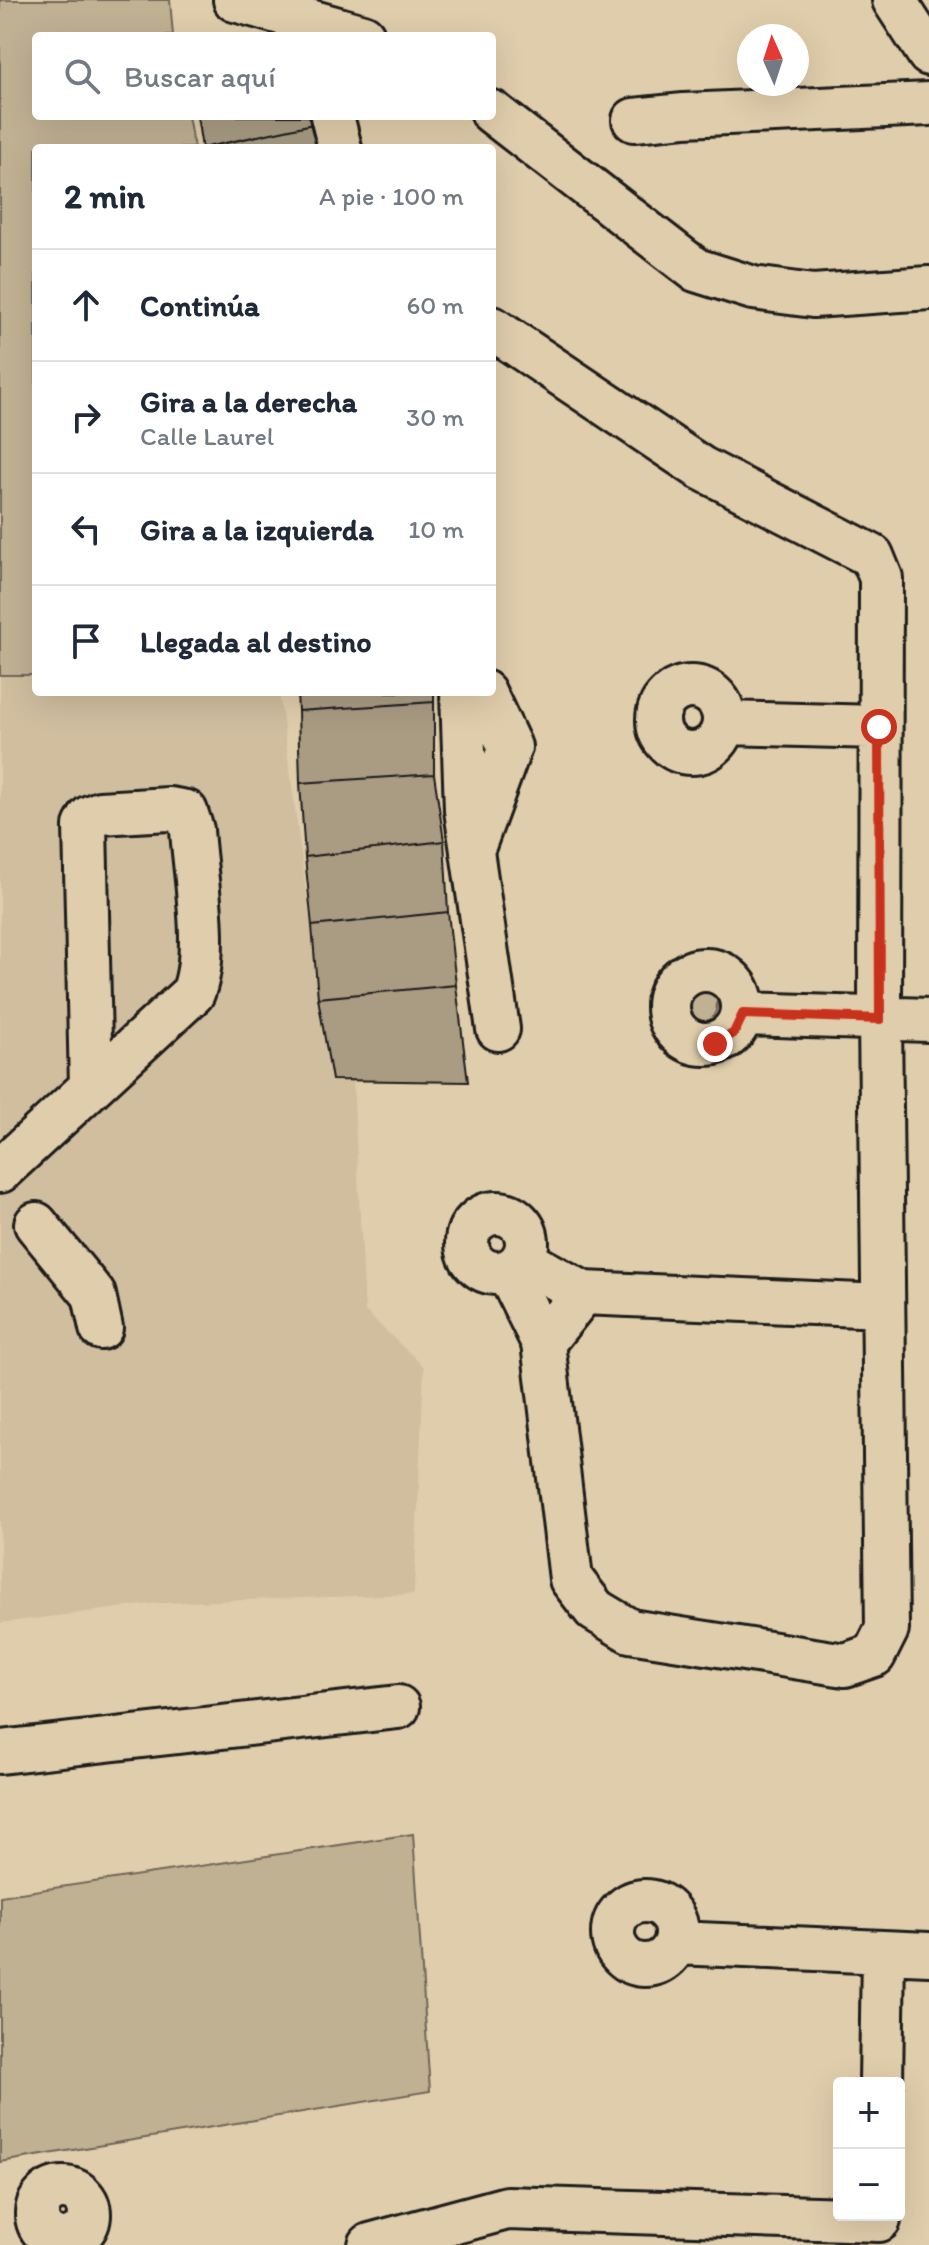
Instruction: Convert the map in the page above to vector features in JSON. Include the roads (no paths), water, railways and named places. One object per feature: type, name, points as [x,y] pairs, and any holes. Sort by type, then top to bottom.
[{"type":"street","points":[[894,0],[929,54]]},
{"type":"street","points":[[255,3],[351,32]]},
{"type":"street","points":[[634,120],[929,104]]},
{"type":"street","points":[[496,115],[696,270],[753,288],[813,296],[929,288]]},
{"type":"street","points":[[333,120],[339,144]]},
{"type":"street","points":[[496,331],[701,468],[872,556],[881,578],[880,1019],[887,1629],[874,1655],[845,1665],[630,1631],[595,1610],[571,1579],[543,1343],[516,1266],[583,1293],[883,1306]]},
{"type":"street","points":[[462,696],[466,810],[498,1029]]},
{"type":"street","points":[[472,850],[510,747],[486,696]]},
{"type":"street","points":[[724,723],[879,727]]},
{"type":"street","points":[[0,1171],[193,993],[199,977],[192,830],[186,812],[169,809],[100,813],[90,817],[85,826],[91,1087]]},
{"type":"street","points":[[743,1014],[929,1020]]},
{"type":"street","points":[[36,1224],[94,1295],[101,1328]]},
{"type":"street","points":[[543,1343],[583,1293]]},
{"type":"street","points":[[0,1752],[398,1707]]},
{"type":"street","points":[[676,1943],[929,1954]]},
{"type":"street","points":[[881,2077],[883,1953]]},
{"type":"street","points":[[378,2244],[507,2208],[879,2227]]}]
